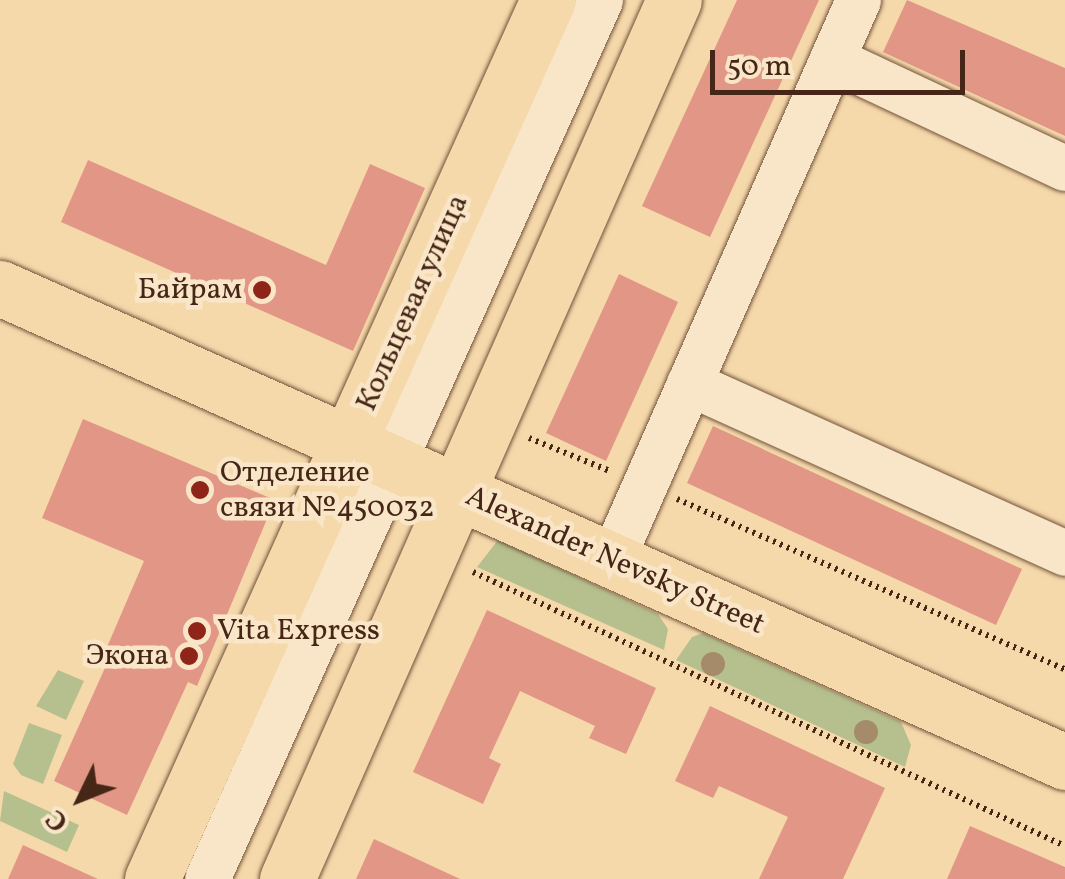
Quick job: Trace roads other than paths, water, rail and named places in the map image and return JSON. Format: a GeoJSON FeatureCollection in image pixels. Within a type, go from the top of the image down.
{"type":"FeatureCollection","features":[{"type":"Feature","properties":{"kind":"main road","name":"Кольцевая улица"},"geometry":{"type":"LineString","coordinates":[[152,879],[370,453],[548,0]]}},
{"type":"Feature","properties":{"kind":"main road"},"geometry":{"type":"LineString","coordinates":[[287,879],[674,0]]}},
{"type":"Feature","properties":{"kind":"main road","name":"Alexander Nevsky Street"},"geometry":{"type":"LineString","coordinates":[[0,288],[1065,762]]}},
{"type":"Feature","properties":{"kind":"street"},"geometry":{"type":"LineString","coordinates":[[208,879],[370,453],[600,0]]}},
{"type":"Feature","properties":{"kind":"street"},"geometry":{"type":"LineString","coordinates":[[612,559],[858,0]]}},
{"type":"Feature","properties":{"kind":"street"},"geometry":{"type":"LineString","coordinates":[[832,59],[1065,168]]}},
{"type":"Feature","properties":{"kind":"street"},"geometry":{"type":"LineString","coordinates":[[690,383],[1065,553]]}},
{"type":"Feature","properties":{"kind":"place","name":"Байрам"},"geometry":{"type":"Point","coordinates":[262,290]}},
{"type":"Feature","properties":{"kind":"place","name":"Отделение связи №450032"},"geometry":{"type":"Point","coordinates":[200,490]}},
{"type":"Feature","properties":{"kind":"place","name":"Vita Express"},"geometry":{"type":"Point","coordinates":[197,631]}},
{"type":"Feature","properties":{"kind":"place","name":"Экона"},"geometry":{"type":"Point","coordinates":[189,656]}}]}
